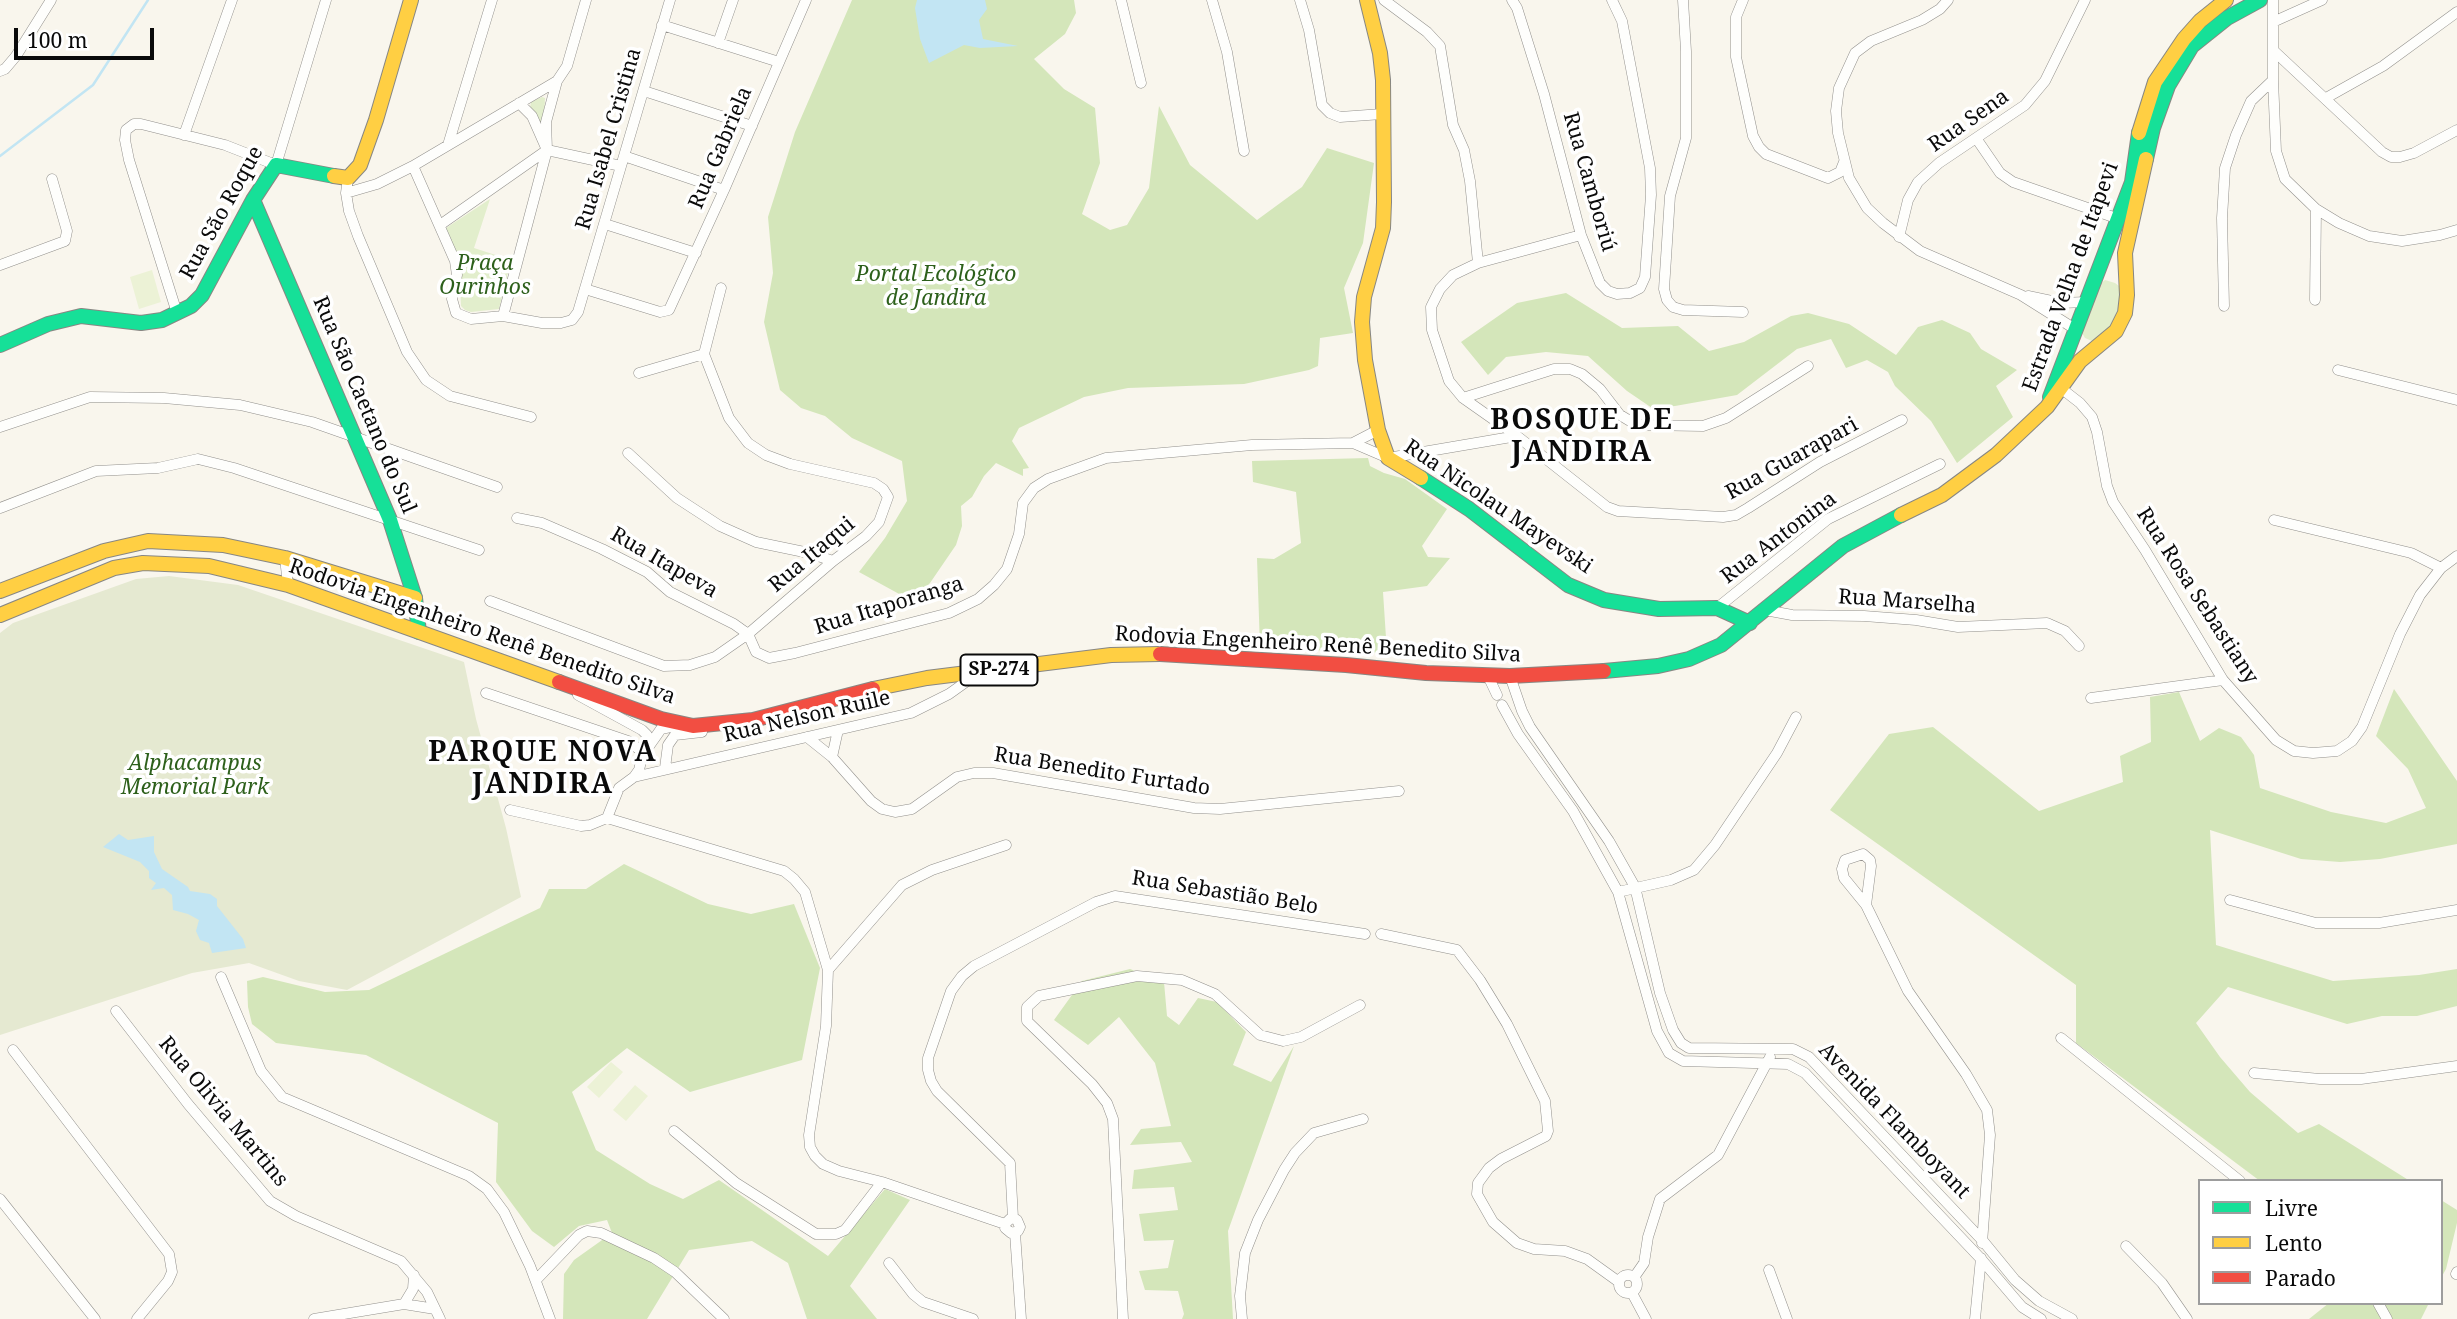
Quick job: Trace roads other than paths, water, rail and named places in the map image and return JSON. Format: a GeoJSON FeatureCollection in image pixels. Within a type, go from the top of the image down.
{"type":"FeatureCollection","features":[{"type":"Feature","properties":{"kind":"main road"},"geometry":{"type":"LineString","coordinates":[[276,165],[348,178],[360,165],[411,0]]}},
{"type":"Feature","properties":{"kind":"main road","name":"Rua Nicolau Mayevski"},"geometry":{"type":"LineString","coordinates":[[1367,0],[1380,53],[1383,80],[1383,228],[1364,297],[1362,322],[1365,360],[1378,430],[1388,458],[1469,509],[1568,585],[1604,600],[1660,609],[1717,608],[1750,623]]}},
{"type":"Feature","properties":{"kind":"main road","name":"Estrada Velha de Itapevi"},"geometry":{"type":"LineString","coordinates":[[2047,407],[2132,182],[2141,122],[2155,82],[2184,39],[2200,21],[2226,0]]}},
{"type":"Feature","properties":{"kind":"main road","name":"Estrada Velha de Itapevi"},"geometry":{"type":"LineString","coordinates":[[2047,407],[2080,361],[2116,331],[2125,313],[2127,240],[2153,128],[2168,86],[2179,65],[2200,39],[2227,18],[2260,0]]}},
{"type":"Feature","properties":{"kind":"main road","name":"Rua São Roque"},"geometry":{"type":"LineString","coordinates":[[177,313],[191,306],[202,295],[253,200],[276,165]]}},
{"type":"Feature","properties":{"kind":"main road","name":"Rua São Caetano do Sul"},"geometry":{"type":"LineString","coordinates":[[253,200],[390,520],[415,598],[419,632]]}},
{"type":"Feature","properties":{"kind":"main road"},"geometry":{"type":"LineString","coordinates":[[2096,277],[2112,273],[2122,277],[2127,283]]}},
{"type":"Feature","properties":{"kind":"main road"},"geometry":{"type":"LineString","coordinates":[[0,345],[48,324],[81,316],[141,323],[162,320],[177,313]]}},
{"type":"Feature","properties":{"kind":"main road"},"geometry":{"type":"LineString","coordinates":[[2075,329],[2085,343],[2103,343]]}},
{"type":"Feature","properties":{"kind":"main road","name":"Rodovia Engenheiro Renê Benedito Silva"},"geometry":{"type":"LineString","coordinates":[[0,615],[114,568],[143,563],[209,566],[288,586],[661,719],[693,726],[753,720],[895,684],[1111,656],[1155,654],[1510,677],[1633,669],[1689,659],[1721,645],[1843,546],[1942,495],[1996,455],[2047,407]]}},
{"type":"Feature","properties":{"kind":"main road"},"geometry":{"type":"LineString","coordinates":[[0,591],[104,551],[148,541],[223,545],[285,558],[415,598]]}},
{"type":"Feature","properties":{"kind":"street"},"geometry":{"type":"LineString","coordinates":[[0,71],[16,56],[51,0]]}},
{"type":"Feature","properties":{"kind":"street"},"geometry":{"type":"LineString","coordinates":[[184,135],[232,0]]}},
{"type":"Feature","properties":{"kind":"street","name":"Rua São Roque"},"geometry":{"type":"LineString","coordinates":[[276,165],[326,0]]}},
{"type":"Feature","properties":{"kind":"street"},"geometry":{"type":"LineString","coordinates":[[448,145],[492,0]]}},
{"type":"Feature","properties":{"kind":"street"},"geometry":{"type":"LineString","coordinates":[[346,193],[377,184],[413,166],[556,80],[567,66],[586,0]]}},
{"type":"Feature","properties":{"kind":"street","name":"Rua Isabel Cristina"},"geometry":{"type":"LineString","coordinates":[[502,316],[541,323],[561,323],[572,320],[578,312],[670,0]]}},
{"type":"Feature","properties":{"kind":"street"},"geometry":{"type":"LineString","coordinates":[[718,43],[733,0]]}},
{"type":"Feature","properties":{"kind":"street","name":"Rua Gabriela"},"geometry":{"type":"LineString","coordinates":[[585,289],[660,312],[669,310],[806,0]]}},
{"type":"Feature","properties":{"kind":"street"},"geometry":{"type":"LineString","coordinates":[[1121,0],[1141,83]]}},
{"type":"Feature","properties":{"kind":"street"},"geometry":{"type":"LineString","coordinates":[[1212,0],[1227,52],[1244,151]]}},
{"type":"Feature","properties":{"kind":"street"},"geometry":{"type":"LineString","coordinates":[[1300,0],[1310,30],[1322,104],[1330,113],[1340,117],[1382,114]]}},
{"type":"Feature","properties":{"kind":"street"},"geometry":{"type":"LineString","coordinates":[[1384,0],[1427,32],[1440,46],[1453,125],[1464,150],[1469,173],[1478,263]]}},
{"type":"Feature","properties":{"kind":"street","name":"Rua Camboriú"},"geometry":{"type":"LineString","coordinates":[[1512,0],[1517,8],[1544,94],[1581,235],[1600,282],[1608,291],[1617,294],[1630,293],[1640,288],[1646,266],[1651,195],[1650,168],[1622,20],[1612,0]]}},
{"type":"Feature","properties":{"kind":"street"},"geometry":{"type":"LineString","coordinates":[[1683,0],[1686,138],[1670,196],[1664,289],[1667,300],[1673,307],[1683,310],[1743,312]]}},
{"type":"Feature","properties":{"kind":"street"},"geometry":{"type":"LineString","coordinates":[[1743,0],[1735,17],[1736,57],[1754,136],[1759,147],[1766,154],[1821,176],[1835,176],[1844,161]]}},
{"type":"Feature","properties":{"kind":"street"},"geometry":{"type":"LineString","coordinates":[[1948,0],[1940,9],[1922,20],[1871,41],[1855,53],[1839,88],[1836,111],[1849,178],[1867,208],[1899,237],[1920,251],[2021,295],[2075,329]]}},
{"type":"Feature","properties":{"kind":"street","name":"Rua Sena"},"geometry":{"type":"LineString","coordinates":[[1899,237],[1908,200],[1918,182],[1940,163],[2025,106],[2045,80],[2084,0]]}},
{"type":"Feature","properties":{"kind":"street"},"geometry":{"type":"LineString","coordinates":[[2273,0],[2276,151],[2285,179],[2316,209],[2369,236],[2402,241],[2457,230]]}},
{"type":"Feature","properties":{"kind":"street"},"geometry":{"type":"LineString","coordinates":[[2273,22],[2322,0]]}},
{"type":"Feature","properties":{"kind":"street"},"geometry":{"type":"LineString","coordinates":[[2326,98],[2383,66],[2457,12]]}},
{"type":"Feature","properties":{"kind":"street"},"geometry":{"type":"LineString","coordinates":[[662,25],[779,62]]}},
{"type":"Feature","properties":{"kind":"street"},"geometry":{"type":"LineString","coordinates":[[2274,51],[2382,152],[2391,157],[2400,158],[2414,153],[2457,130]]}},
{"type":"Feature","properties":{"kind":"street"},"geometry":{"type":"LineString","coordinates":[[413,166],[457,270],[452,299],[456,313],[471,319],[502,316],[547,150],[546,122],[556,80]]}},
{"type":"Feature","properties":{"kind":"street"},"geometry":{"type":"LineString","coordinates":[[2224,306],[2222,218],[2225,168],[2251,101],[2273,80]]}},
{"type":"Feature","properties":{"kind":"street"},"geometry":{"type":"LineString","coordinates":[[644,91],[751,126]]}},
{"type":"Feature","properties":{"kind":"street"},"geometry":{"type":"LineString","coordinates":[[519,103],[532,116],[547,150]]}},
{"type":"Feature","properties":{"kind":"street"},"geometry":{"type":"LineString","coordinates":[[177,313],[129,160],[124,134],[129,127],[141,124],[225,145],[276,165]]}},
{"type":"Feature","properties":{"kind":"street"},"geometry":{"type":"LineString","coordinates":[[1976,138],[1992,164],[2013,182],[2119,219]]}},
{"type":"Feature","properties":{"kind":"street"},"geometry":{"type":"LineString","coordinates":[[440,225],[547,150],[622,161],[724,190]]}},
{"type":"Feature","properties":{"kind":"street"},"geometry":{"type":"LineString","coordinates":[[348,178],[346,193],[349,211],[358,236],[407,352],[426,380],[450,396],[531,417]]}},
{"type":"Feature","properties":{"kind":"street"},"geometry":{"type":"LineString","coordinates":[[0,265],[61,244],[65,240],[67,231],[51,179]]}},
{"type":"Feature","properties":{"kind":"street"},"geometry":{"type":"LineString","coordinates":[[2315,300],[2316,209]]}},
{"type":"Feature","properties":{"kind":"street"},"geometry":{"type":"LineString","coordinates":[[605,224],[696,253]]}},
{"type":"Feature","properties":{"kind":"street"},"geometry":{"type":"LineString","coordinates":[[1581,235],[1478,263],[1453,275],[1440,289],[1431,307],[1432,330],[1449,381],[1463,398],[1555,369],[1570,369],[1583,374],[1600,389],[1620,415],[1630,421],[1641,425],[1703,426],[1726,418],[1808,366]]}},
{"type":"Feature","properties":{"kind":"street"},"geometry":{"type":"LineString","coordinates":[[639,373],[704,354],[720,288]]}},
{"type":"Feature","properties":{"kind":"street"},"geometry":{"type":"LineString","coordinates":[[2021,295],[2061,303],[2086,302]]}},
{"type":"Feature","properties":{"kind":"street","name":"Rua Itaqui"},"geometry":{"type":"LineString","coordinates":[[490,601],[664,666],[690,666],[715,657],[748,634],[833,561],[851,549],[879,522],[888,497],[883,489],[874,483],[790,464],[766,455],[748,443],[729,418],[704,354]]}},
{"type":"Feature","properties":{"kind":"street"},"geometry":{"type":"LineString","coordinates":[[2338,370],[2457,400]]}},
{"type":"Feature","properties":{"kind":"street","name":"Rua Rosa Sebastiany"},"geometry":{"type":"LineString","coordinates":[[2062,389],[2092,417],[2113,502],[2223,680],[2276,740],[2294,751],[2336,751],[2352,741],[2362,727],[2400,634],[2420,595],[2441,568],[2457,556]]}},
{"type":"Feature","properties":{"kind":"street"},"geometry":{"type":"LineString","coordinates":[[0,427],[90,397],[136,396],[240,405],[312,422],[497,487]]}},
{"type":"Feature","properties":{"kind":"street","name":"Rua Guarapari"},"geometry":{"type":"LineString","coordinates":[[1463,398],[1517,436],[1607,507],[1618,511],[1723,517],[1736,515],[1820,462],[1902,420]]}},
{"type":"Feature","properties":{"kind":"street","name":"Rua Itaporanga"},"geometry":{"type":"LineString","coordinates":[[1353,443],[1378,430]]}},
{"type":"Feature","properties":{"kind":"street"},"geometry":{"type":"LineString","coordinates":[[1388,458],[1517,436]]}},
{"type":"Feature","properties":{"kind":"street","name":"Rua Itaporanga"},"geometry":{"type":"LineString","coordinates":[[748,634],[756,652],[769,658],[949,612],[978,599],[994,586],[1007,569],[1019,534],[1023,503],[1034,488],[1048,479],[1105,458],[1252,445],[1353,443],[1388,458]]}},
{"type":"Feature","properties":{"kind":"street"},"geometry":{"type":"LineString","coordinates":[[628,453],[677,499],[720,526],[755,542],[833,561]]}},
{"type":"Feature","properties":{"kind":"street"},"geometry":{"type":"LineString","coordinates":[[0,508],[96,471],[158,468],[198,459],[226,465],[479,550]]}},
{"type":"Feature","properties":{"kind":"street","name":"Rua Antonina"},"geometry":{"type":"LineString","coordinates":[[1717,608],[1828,520],[1940,464]]}},
{"type":"Feature","properties":{"kind":"street","name":"Rua Itapeva"},"geometry":{"type":"LineString","coordinates":[[517,518],[542,523],[602,549],[647,572],[670,592],[734,624],[748,634]]}},
{"type":"Feature","properties":{"kind":"street"},"geometry":{"type":"LineString","coordinates":[[2274,520],[2411,553],[2441,568]]}},
{"type":"Feature","properties":{"kind":"street"},"geometry":{"type":"LineString","coordinates":[[285,558],[288,586]]}},
{"type":"Feature","properties":{"kind":"street","name":"Rua Marselha"},"geometry":{"type":"LineString","coordinates":[[1765,610],[1792,615],[1889,618],[1958,627],[2047,623],[2064,631],[2079,646]]}},
{"type":"Feature","properties":{"kind":"street","name":"Rua Nelson Ruile"},"geometry":{"type":"LineString","coordinates":[[634,777],[911,713],[949,694],[979,672]]}},
{"type":"Feature","properties":{"kind":"street"},"geometry":{"type":"LineString","coordinates":[[1488,676],[1497,695]]}},
{"type":"Feature","properties":{"kind":"street","name":"Avenida Flamboyant"},"geometry":{"type":"LineString","coordinates":[[1510,677],[1530,727],[1609,841],[1635,887],[1660,993],[1673,1030],[1681,1043],[1689,1048],[1775,1047],[1793,1049],[1809,1057],[1983,1241],[2015,1280],[2039,1301],[2072,1319]]}},
{"type":"Feature","properties":{"kind":"street"},"geometry":{"type":"LineString","coordinates":[[2091,698],[2223,680]]}},
{"type":"Feature","properties":{"kind":"street"},"geometry":{"type":"LineString","coordinates":[[560,684],[637,726],[647,735],[649,746]]}},
{"type":"Feature","properties":{"kind":"street"},"geometry":{"type":"LineString","coordinates":[[486,693],[628,741],[640,750],[642,757]]}},
{"type":"Feature","properties":{"kind":"street","name":"Avenida Flamboyant"},"geometry":{"type":"LineString","coordinates":[[1502,705],[1518,734],[1573,811],[1618,892],[1657,1031],[1668,1054],[1683,1061],[1788,1064],[1805,1073],[1981,1259],[2022,1307],[2041,1319]]}},
{"type":"Feature","properties":{"kind":"street"},"geometry":{"type":"LineString","coordinates":[[1618,892],[1671,880],[1694,870],[1715,845],[1777,753],[1796,717]]}},
{"type":"Feature","properties":{"kind":"street"},"geometry":{"type":"LineString","coordinates":[[665,768],[668,745],[676,735],[718,731],[753,720]]}},
{"type":"Feature","properties":{"kind":"street"},"geometry":{"type":"LineString","coordinates":[[607,818],[619,788],[639,770],[642,757],[657,732],[665,727],[693,726]]}},
{"type":"Feature","properties":{"kind":"street"},"geometry":{"type":"LineString","coordinates":[[832,757],[838,730]]}},
{"type":"Feature","properties":{"kind":"street","name":"Rua Benedito Furtado"},"geometry":{"type":"LineString","coordinates":[[807,737],[832,757],[872,801],[882,809],[895,811],[912,809],[957,777],[974,773],[993,773],[1194,808],[1220,809],[1399,791]]}},
{"type":"Feature","properties":{"kind":"street"},"geometry":{"type":"LineString","coordinates":[[510,810],[581,826],[607,818],[784,871],[805,892],[828,970],[826,1026],[811,1119],[810,1147],[822,1164],[1009,1221],[1007,1231],[1015,1233],[1021,1319]]}},
{"type":"Feature","properties":{"kind":"street"},"geometry":{"type":"LineString","coordinates":[[828,970],[902,886],[932,870],[1006,845]]}},
{"type":"Feature","properties":{"kind":"street"},"geometry":{"type":"LineString","coordinates":[[1866,905],[1871,866],[1870,860],[1863,854],[1845,860],[1842,869],[1844,878],[1866,905],[1908,991],[1966,1074],[1987,1110],[1990,1135],[1975,1319]]}},
{"type":"Feature","properties":{"kind":"street","name":"Rua Sebastião Belo"},"geometry":{"type":"LineString","coordinates":[[1009,1221],[1010,1163],[937,1091],[928,1070],[928,1058],[951,991],[974,966],[1096,902],[1115,896],[1365,934]]}},
{"type":"Feature","properties":{"kind":"street"},"geometry":{"type":"LineString","coordinates":[[2230,900],[2316,923],[2379,923],[2457,909]]}},
{"type":"Feature","properties":{"kind":"street"},"geometry":{"type":"LineString","coordinates":[[1381,934],[1457,950],[1480,980],[1507,1024],[1545,1101],[1548,1131],[1546,1136],[1501,1159],[1489,1168],[1478,1183],[1477,1194],[1493,1222],[1517,1244],[1534,1249],[1565,1251],[1587,1259],[1619,1282],[1622,1291],[1632,1293]]}},
{"type":"Feature","properties":{"kind":"street"},"geometry":{"type":"LineString","coordinates":[[1124,1319],[1113,1119],[1107,1103],[1092,1084],[1027,1021],[1027,1007],[1039,996],[1124,978],[1137,976],[1182,980],[1215,994],[1260,1035],[1283,1041],[1301,1037],[1360,1005]]}},
{"type":"Feature","properties":{"kind":"street"},"geometry":{"type":"LineString","coordinates":[[221,977],[261,1071],[282,1097],[469,1176],[487,1189],[503,1212],[536,1280],[550,1319]]}},
{"type":"Feature","properties":{"kind":"street","name":"Rua Olivia Martins"},"geometry":{"type":"LineString","coordinates":[[116,1011],[188,1104],[270,1201],[296,1216],[401,1261],[427,1292],[438,1314]]}},
{"type":"Feature","properties":{"kind":"street"},"geometry":{"type":"LineString","coordinates":[[2060,1038],[2237,1179]]}},
{"type":"Feature","properties":{"kind":"street"},"geometry":{"type":"LineString","coordinates":[[1635,1276],[1644,1263],[1648,1237],[1660,1199],[1718,1155],[1775,1047]]}},
{"type":"Feature","properties":{"kind":"street"},"geometry":{"type":"LineString","coordinates":[[13,1050],[169,1254],[172,1272],[168,1281],[137,1319]]}},
{"type":"Feature","properties":{"kind":"street"},"geometry":{"type":"LineString","coordinates":[[2254,1073],[2320,1079],[2361,1079],[2457,1066]]}},
{"type":"Feature","properties":{"kind":"street"},"geometry":{"type":"LineString","coordinates":[[1242,1319],[1240,1296],[1245,1253],[1258,1220],[1284,1171],[1295,1153],[1314,1133],[1363,1119]]}},
{"type":"Feature","properties":{"kind":"street"},"geometry":{"type":"LineString","coordinates":[[674,1131],[736,1183],[816,1234],[836,1234],[845,1230],[882,1182]]}},
{"type":"Feature","properties":{"kind":"street"},"geometry":{"type":"LineString","coordinates":[[0,1199],[95,1319]]}},
{"type":"Feature","properties":{"kind":"street"},"geometry":{"type":"LineString","coordinates":[[1951,1227],[1960,1217]]}},
{"type":"Feature","properties":{"kind":"street"},"geometry":{"type":"LineString","coordinates":[[536,1280],[579,1235],[587,1231],[601,1233],[654,1258],[676,1272],[724,1319]]}},
{"type":"Feature","properties":{"kind":"street"},"geometry":{"type":"LineString","coordinates":[[2126,1246],[2162,1283],[2187,1319]]}},
{"type":"Feature","properties":{"kind":"street"},"geometry":{"type":"LineString","coordinates":[[889,1263],[913,1294],[923,1302],[973,1319]]}},
{"type":"Feature","properties":{"kind":"street"},"geometry":{"type":"LineString","coordinates":[[1769,1270],[1787,1319]]}},
{"type":"Feature","properties":{"kind":"street"},"geometry":{"type":"LineString","coordinates":[[404,1304],[413,1289],[414,1275]]}},
{"type":"Feature","properties":{"kind":"street"},"geometry":{"type":"LineString","coordinates":[[1619,1282],[1625,1275],[1635,1276]]}},
{"type":"Feature","properties":{"kind":"street"},"geometry":{"type":"LineString","coordinates":[[1632,1293],[1638,1286],[1635,1276]]}},
{"type":"Feature","properties":{"kind":"street"},"geometry":{"type":"LineString","coordinates":[[1632,1293],[1646,1319]]}},
{"type":"Feature","properties":{"kind":"street"},"geometry":{"type":"LineString","coordinates":[[314,1319],[404,1304],[438,1314]]}},
{"type":"Feature","properties":{"kind":"water"},"geometry":{"type":"Polygon","coordinates":[[[917,0],[985,0],[987,9],[979,20],[983,39],[1018,46],[980,48],[964,45],[929,63],[920,39],[915,8],[917,0]]]}},
{"type":"Feature","properties":{"kind":"water"},"geometry":{"type":"Polygon","coordinates":[[[119,834],[128,840],[154,836],[154,852],[162,869],[190,891],[210,894],[217,899],[217,906],[243,939],[246,948],[212,953],[209,943],[200,940],[196,931],[199,920],[173,910],[172,895],[164,888],[151,890],[156,883],[149,878],[149,871],[140,862],[103,847],[119,834]]]}},
{"type":"Feature","properties":{"kind":"waterway"},"geometry":{"type":"LineString","coordinates":[[0,156],[93,85],[148,0]]}},
{"type":"Feature","properties":{"kind":"district","name":"BOSQUE DE JANDIRA"},"geometry":{"type":"Point","coordinates":[1582,437]}},
{"type":"Feature","properties":{"kind":"district","name":"PARQUE NOVA JANDIRA"},"geometry":{"type":"Point","coordinates":[543,769]}},
{"type":"Feature","properties":{"kind":"park label","name":"Praça Ourinhos"},"geometry":{"type":"Point","coordinates":[485,276]}},
{"type":"Feature","properties":{"kind":"park label","name":"Portal Ecológico de Jandira"},"geometry":{"type":"Point","coordinates":[936,287]}},
{"type":"Feature","properties":{"kind":"park label","name":"Alphacampus Memorial Park"},"geometry":{"type":"Point","coordinates":[195,776]}}]}
